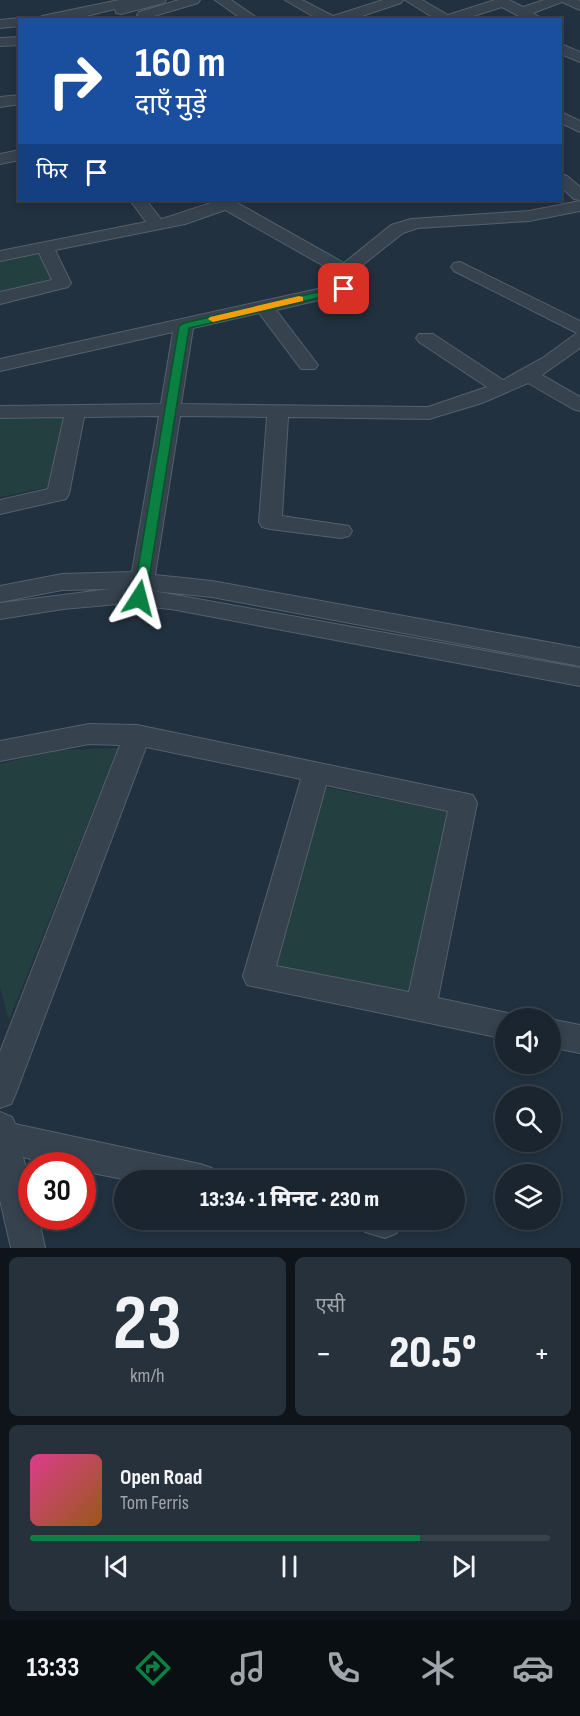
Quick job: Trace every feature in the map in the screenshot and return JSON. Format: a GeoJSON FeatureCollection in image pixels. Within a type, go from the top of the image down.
{"type":"FeatureCollection","features":[{"type":"Feature","properties":{"kind":"street"},"geometry":{"type":"LineString","coordinates":[[54,18],[135,0]]}},
{"type":"Feature","properties":{"kind":"street"},"geometry":{"type":"LineString","coordinates":[[92,18],[159,0]]}},
{"type":"Feature","properties":{"kind":"street"},"geometry":{"type":"LineString","coordinates":[[136,18],[193,0]]}},
{"type":"Feature","properties":{"kind":"street"},"geometry":{"type":"LineString","coordinates":[[222,0],[250,18]]}},
{"type":"Feature","properties":{"kind":"street"},"geometry":{"type":"LineString","coordinates":[[292,0],[335,18]]}},
{"type":"Feature","properties":{"kind":"street"},"geometry":{"type":"LineString","coordinates":[[412,0],[444,18]]}},
{"type":"Feature","properties":{"kind":"street"},"geometry":{"type":"LineString","coordinates":[[522,12],[557,0]]}},
{"type":"Feature","properties":{"kind":"street"},"geometry":{"type":"LineString","coordinates":[[567,0],[580,6]]}},
{"type":"Feature","properties":{"kind":"street"},"geometry":{"type":"LineString","coordinates":[[340,18],[390,1]]}},
{"type":"Feature","properties":{"kind":"street"},"geometry":{"type":"LineString","coordinates":[[449,18],[503,2],[533,18]]}},
{"type":"Feature","properties":{"kind":"street"},"geometry":{"type":"LineString","coordinates":[[0,24],[18,22]]}},
{"type":"Feature","properties":{"kind":"street"},"geometry":{"type":"LineString","coordinates":[[0,31],[18,29]]}},
{"type":"Feature","properties":{"kind":"street"},"geometry":{"type":"LineString","coordinates":[[0,42],[18,41]]}},
{"type":"Feature","properties":{"kind":"street"},"geometry":{"type":"LineString","coordinates":[[0,48],[18,48]]}},
{"type":"Feature","properties":{"kind":"street"},"geometry":{"type":"LineString","coordinates":[[562,48],[579,57]]}},
{"type":"Feature","properties":{"kind":"street"},"geometry":{"type":"LineString","coordinates":[[562,61],[579,57]]}},
{"type":"Feature","properties":{"kind":"street"},"geometry":{"type":"LineString","coordinates":[[0,102],[18,99]]}},
{"type":"Feature","properties":{"kind":"street"},"geometry":{"type":"LineString","coordinates":[[562,118],[580,127]]}},
{"type":"Feature","properties":{"kind":"street"},"geometry":{"type":"LineString","coordinates":[[0,159],[18,155]]}},
{"type":"Feature","properties":{"kind":"street"},"geometry":{"type":"LineString","coordinates":[[0,365],[344,289],[352,265],[397,229],[417,223],[529,216],[579,204],[562,180]]}},
{"type":"Feature","properties":{"kind":"street"},"geometry":{"type":"LineString","coordinates":[[139,201],[157,225]]}},
{"type":"Feature","properties":{"kind":"street"},"geometry":{"type":"LineString","coordinates":[[0,256],[185,219],[226,204],[349,273]]}},
{"type":"Feature","properties":{"kind":"street"},"geometry":{"type":"LineString","coordinates":[[0,298],[62,283],[45,247]]}},
{"type":"Feature","properties":{"kind":"street"},"geometry":{"type":"LineString","coordinates":[[460,267],[580,328]]}},
{"type":"Feature","properties":{"kind":"street"},"geometry":{"type":"LineString","coordinates":[[264,307],[308,365]]}},
{"type":"Feature","properties":{"kind":"street"},"geometry":{"type":"LineString","coordinates":[[141,590],[184,326]]}},
{"type":"Feature","properties":{"kind":"street"},"geometry":{"type":"LineString","coordinates":[[426,338],[500,387]]}},
{"type":"Feature","properties":{"kind":"street"},"geometry":{"type":"LineString","coordinates":[[0,412],[170,410],[429,413],[470,402],[546,365],[580,338]]}},
{"type":"Feature","properties":{"kind":"street"},"geometry":{"type":"LineString","coordinates":[[526,374],[580,405]]}},
{"type":"Feature","properties":{"kind":"street"},"geometry":{"type":"LineString","coordinates":[[0,507],[58,494],[75,412]]}},
{"type":"Feature","properties":{"kind":"street"},"geometry":{"type":"LineString","coordinates":[[278,413],[270,522],[341,531]]}},
{"type":"Feature","properties":{"kind":"street"},"geometry":{"type":"LineString","coordinates":[[0,594],[62,582],[141,590],[212,589],[580,657]]}},
{"type":"Feature","properties":{"kind":"street"},"geometry":{"type":"LineString","coordinates":[[0,612],[63,601],[117,596],[141,590],[171,601],[580,677]]}},
{"type":"Feature","properties":{"kind":"street"},"geometry":{"type":"LineString","coordinates":[[0,751],[89,734],[137,735],[463,803],[421,1008]]}},
{"type":"Feature","properties":{"kind":"street"},"geometry":{"type":"LineString","coordinates":[[0,1093],[137,735]]}},
{"type":"Feature","properties":{"kind":"street"},"geometry":{"type":"LineString","coordinates":[[316,772],[258,976],[495,1023]]}},
{"type":"Feature","properties":{"kind":"street"},"geometry":{"type":"LineString","coordinates":[[561,1036],[580,1039]]}},
{"type":"Feature","properties":{"kind":"street"},"geometry":{"type":"LineString","coordinates":[[28,1248],[1,1132],[159,1170]]}},
{"type":"Feature","properties":{"kind":"green space"},"geometry":{"type":"Polygon","coordinates":[[[42,250],[58,282],[0,295],[0,259],[42,250]]]}},
{"type":"Feature","properties":{"kind":"green space"},"geometry":{"type":"Polygon","coordinates":[[[70,415],[54,486],[0,497],[0,416],[70,415]]]}},
{"type":"Feature","properties":{"kind":"green space"},"geometry":{"type":"Polygon","coordinates":[[[118,748],[9,1020],[0,987],[0,764],[57,750],[118,748]]]}},
{"type":"Feature","properties":{"kind":"green space"},"geometry":{"type":"Polygon","coordinates":[[[324,787],[449,812],[411,995],[272,965],[324,787]]]}},
{"type":"Feature","properties":{"kind":"slow traffic"},"geometry":{"type":"LineString","coordinates":[[213,319],[299,299]]}},
{"type":"Feature","properties":{"kind":"route"},"geometry":{"type":"LineString","coordinates":[[139,598],[184,326],[344,289]]}}]}
